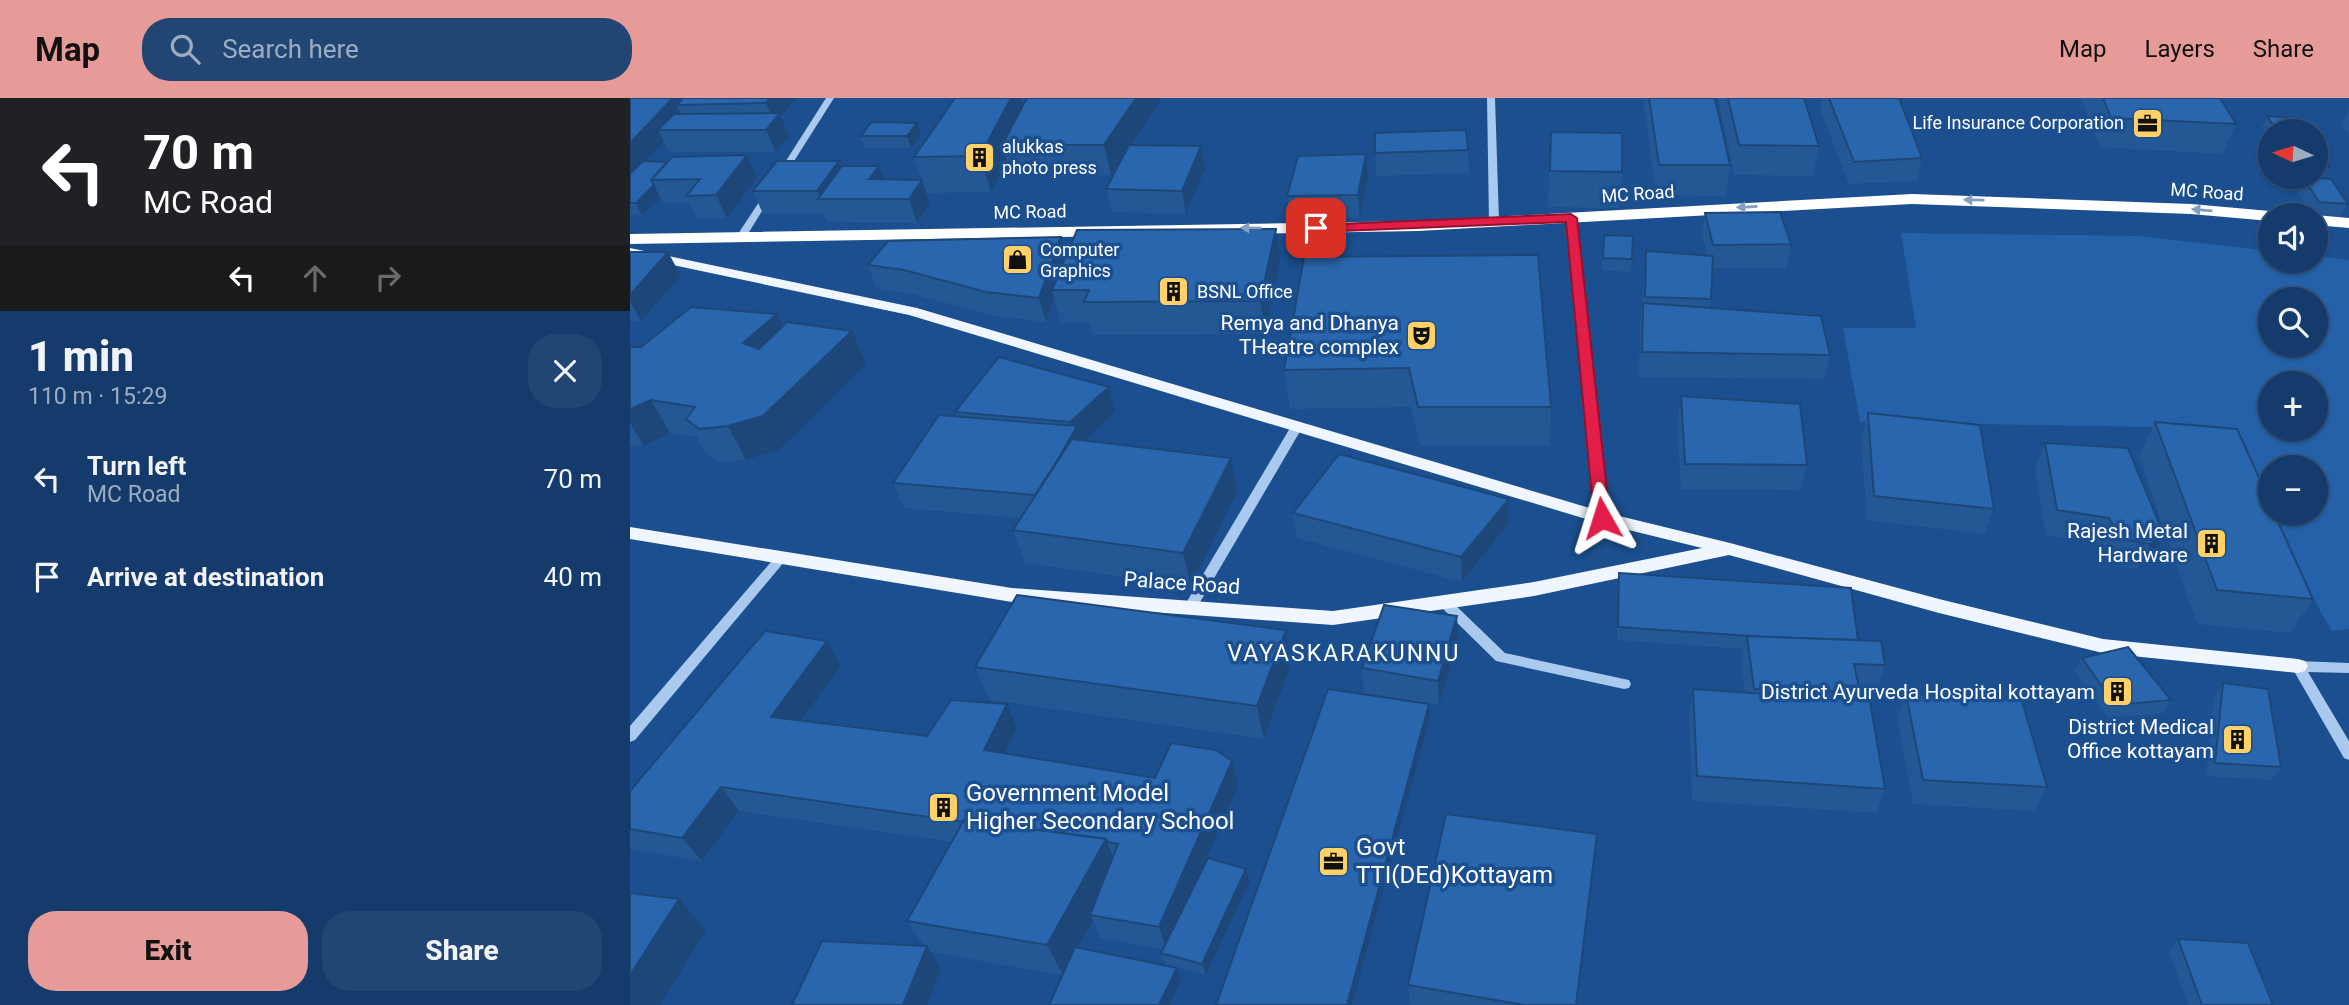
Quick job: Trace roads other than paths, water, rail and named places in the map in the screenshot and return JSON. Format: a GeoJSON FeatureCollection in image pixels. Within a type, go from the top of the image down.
{"type":"FeatureCollection","features":[{"type":"Feature","properties":{"kind":"highway","name":"MC Road"},"geometry":{"type":"LineString","coordinates":[[630,239],[1204,227],[1316,228],[1571,218],[1912,199],[2137,207],[2258,215]]}},
{"type":"Feature","properties":{"kind":"highway"},"geometry":{"type":"LineString","coordinates":[[2328,221],[2349,223]]}},
{"type":"Feature","properties":{"kind":"main road"},"geometry":{"type":"LineString","coordinates":[[630,252],[912,311],[1602,518],[1730,549],[1939,606],[2103,646],[2298,666]]}},
{"type":"Feature","properties":{"kind":"main road","name":"Palace Road"},"geometry":{"type":"LineString","coordinates":[[630,533],[1012,595],[1333,618],[1534,589],[1730,549]]}},
{"type":"Feature","properties":{"kind":"street"},"geometry":{"type":"LineString","coordinates":[[741,237],[830,98]]}},
{"type":"Feature","properties":{"kind":"street"},"geometry":{"type":"LineString","coordinates":[[1491,98],[1494,221]]}},
{"type":"Feature","properties":{"kind":"street"},"geometry":{"type":"LineString","coordinates":[[1571,218],[1602,518]]}},
{"type":"Feature","properties":{"kind":"street"},"geometry":{"type":"LineString","coordinates":[[1191,606],[1296,428]]}},
{"type":"Feature","properties":{"kind":"street"},"geometry":{"type":"LineString","coordinates":[[630,736],[781,558]]}},
{"type":"Feature","properties":{"kind":"street"},"geometry":{"type":"LineString","coordinates":[[1445,603],[1501,657],[1624,684]]}},
{"type":"Feature","properties":{"kind":"street"},"geometry":{"type":"LineString","coordinates":[[2298,666],[2349,667]]}},
{"type":"Feature","properties":{"kind":"street"},"geometry":{"type":"LineString","coordinates":[[2298,666],[2349,754]]}},
{"type":"Feature","properties":{"kind":"place","name":"Life Insurance Corporation"},"geometry":{"type":"Point","coordinates":[2147,123]}},
{"type":"Feature","properties":{"kind":"place","name":"alukkas photo press"},"geometry":{"type":"Point","coordinates":[979,157]}},
{"type":"Feature","properties":{"kind":"place","name":"Computer Graphics"},"geometry":{"type":"Point","coordinates":[1017,260]}},
{"type":"Feature","properties":{"kind":"place","name":"BSNL Office"},"geometry":{"type":"Point","coordinates":[1174,292]}},
{"type":"Feature","properties":{"kind":"place","name":"Remya and Dhanya THeatre complex"},"geometry":{"type":"Point","coordinates":[1422,335]}},
{"type":"Feature","properties":{"kind":"place","name":"Rajesh Metal Hardware"},"geometry":{"type":"Point","coordinates":[2211,543]}},
{"type":"Feature","properties":{"kind":"place","name":"District Ayurveda Hospital kottayam"},"geometry":{"type":"Point","coordinates":[2118,692]}},
{"type":"Feature","properties":{"kind":"place","name":"District Medical Office kottayam"},"geometry":{"type":"Point","coordinates":[2237,739]}},
{"type":"Feature","properties":{"kind":"place","name":"Government Model Higher Secondary School"},"geometry":{"type":"Point","coordinates":[943,807]}},
{"type":"Feature","properties":{"kind":"place","name":"Govt TTI(DEd)Kottayam"},"geometry":{"type":"Point","coordinates":[1333,861]}},
{"type":"Feature","properties":{"kind":"district","name":"VAYASKARAKUNNU"},"geometry":{"type":"Point","coordinates":[1344,653]}}]}
